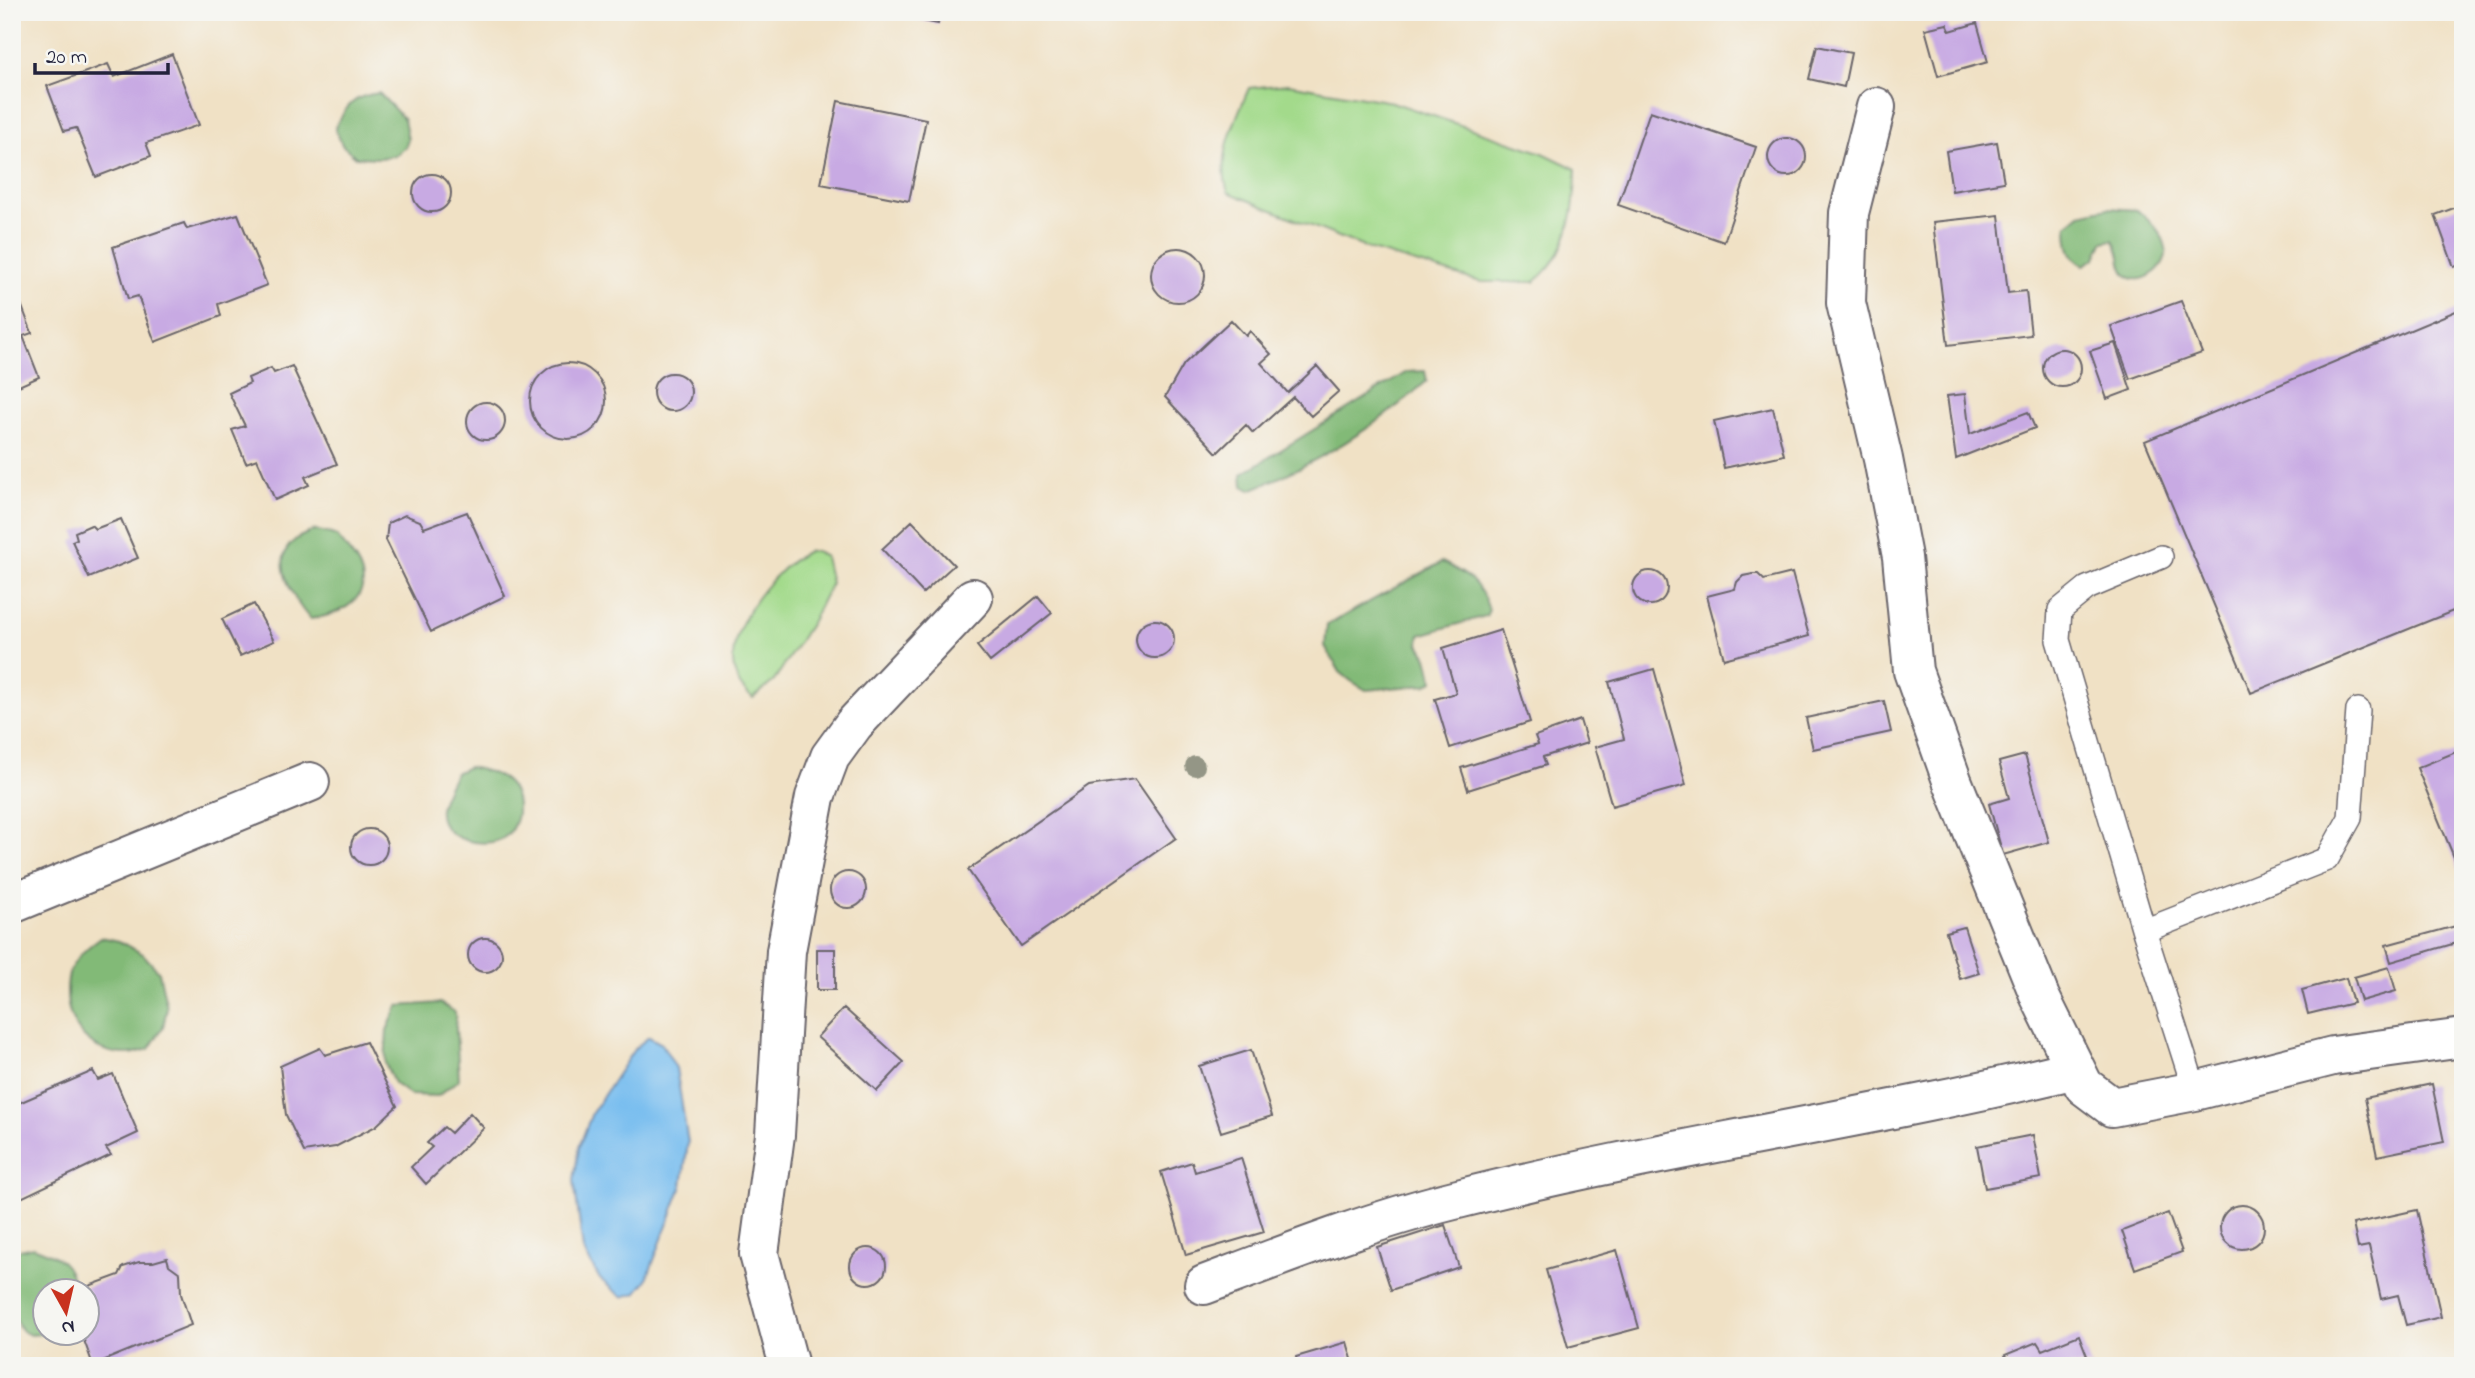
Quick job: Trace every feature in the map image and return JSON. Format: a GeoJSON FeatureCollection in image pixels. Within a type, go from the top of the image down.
{"type":"FeatureCollection","features":[{"type":"Feature","properties":{"kind":"street"},"geometry":{"type":"LineString","coordinates":[[1876,107],[1849,213],[1846,303],[1883,459],[1902,557],[1913,671],[1953,783],[2040,997],[2084,1086],[2112,1107],[2195,1091],[2333,1056],[2463,1038]]}},
{"type":"Feature","properties":{"kind":"street"},"geometry":{"type":"LineString","coordinates":[[789,1366],[759,1254],[775,1135],[786,951],[815,797],[830,757],[855,724],[973,598]]}},
{"type":"Feature","properties":{"kind":"street"},"geometry":{"type":"LineString","coordinates":[[12,904],[310,782]]}},
{"type":"Feature","properties":{"kind":"street"},"geometry":{"type":"LineString","coordinates":[[1204,1285],[1363,1228],[1453,1200],[1639,1159],[1982,1092],[2075,1069]]}},
{"type":"Feature","properties":{"kind":"lane"},"geometry":{"type":"LineString","coordinates":[[2161,557],[2087,587],[2060,610],[2059,640],[2144,931],[2195,1091]]}},
{"type":"Feature","properties":{"kind":"lane"},"geometry":{"type":"LineString","coordinates":[[2144,931],[2327,859],[2350,818],[2358,710]]}},
{"type":"Feature","properties":{"kind":"green space"},"geometry":{"type":"Polygon","coordinates":[[[1288,84],[1392,102],[1543,153],[1576,169],[1571,217],[1565,240],[1554,261],[1535,282],[1481,282],[1371,250],[1228,192],[1224,165],[1226,152],[1233,125],[1249,88],[1288,84]]]}},
{"type":"Feature","properties":{"kind":"green space"},"geometry":{"type":"Polygon","coordinates":[[[379,93],[404,119],[408,140],[405,148],[396,155],[380,158],[356,157],[342,145],[335,128],[351,103],[379,93]]]}},
{"type":"Feature","properties":{"kind":"green space"},"geometry":{"type":"Polygon","coordinates":[[[2108,208],[2137,210],[2159,232],[2166,255],[2153,274],[2139,279],[2126,274],[2113,240],[2103,242],[2096,258],[2084,265],[2075,258],[2068,243],[2067,225],[2080,214],[2108,208]]]}},
{"type":"Feature","properties":{"kind":"green space"},"geometry":{"type":"Polygon","coordinates":[[[1425,371],[1427,381],[1387,414],[1344,443],[1274,480],[1250,490],[1243,486],[1242,474],[1407,372],[1425,371]]]}},
{"type":"Feature","properties":{"kind":"green space"},"geometry":{"type":"Polygon","coordinates":[[[315,530],[338,538],[359,567],[363,579],[356,598],[348,606],[337,612],[310,619],[292,592],[284,569],[284,558],[287,548],[295,540],[315,530]]]}},
{"type":"Feature","properties":{"kind":"green space"},"geometry":{"type":"Polygon","coordinates":[[[808,551],[816,551],[825,557],[831,583],[812,621],[774,681],[753,698],[738,681],[733,662],[736,640],[758,596],[775,577],[808,551]]]}},
{"type":"Feature","properties":{"kind":"green space"},"geometry":{"type":"Polygon","coordinates":[[[1442,562],[1472,580],[1482,593],[1489,610],[1486,616],[1420,635],[1419,644],[1427,657],[1433,681],[1426,685],[1366,690],[1340,672],[1325,646],[1327,625],[1442,562]]]}},
{"type":"Feature","properties":{"kind":"green space"},"geometry":{"type":"Polygon","coordinates":[[[468,767],[496,775],[514,792],[517,801],[515,821],[508,834],[498,840],[488,843],[465,840],[446,828],[441,819],[441,804],[455,773],[468,767]]]}},
{"type":"Feature","properties":{"kind":"green space"},"geometry":{"type":"Polygon","coordinates":[[[101,937],[119,941],[143,954],[159,972],[167,1008],[163,1027],[149,1049],[128,1054],[100,1048],[80,1032],[73,1021],[67,994],[69,973],[80,955],[101,937]]]}},
{"type":"Feature","properties":{"kind":"green space"},"geometry":{"type":"Polygon","coordinates":[[[440,1003],[455,1012],[459,1079],[438,1096],[410,1095],[394,1083],[385,1063],[387,1030],[398,1006],[440,1003]]]}},
{"type":"Feature","properties":{"kind":"green space"},"geometry":{"type":"Polygon","coordinates":[[[33,1247],[62,1261],[71,1276],[32,1276],[32,1335],[21,1330],[12,1313],[14,1251],[33,1247]]]}},
{"type":"Feature","properties":{"kind":"water"},"geometry":{"type":"Polygon","coordinates":[[[649,1037],[662,1044],[676,1068],[688,1142],[682,1186],[646,1281],[636,1293],[622,1297],[600,1279],[583,1250],[574,1180],[579,1147],[592,1113],[635,1048],[649,1037]]]}},
{"type":"Feature","properties":{"kind":"building"},"geometry":{"type":"Polygon","coordinates":[[[880,12],[940,12],[938,24],[880,12]]]}},
{"type":"Feature","properties":{"kind":"building"},"geometry":{"type":"Polygon","coordinates":[[[1977,23],[1988,62],[1938,76],[1925,29],[1947,24],[1950,31],[1977,23]]]}},
{"type":"Feature","properties":{"kind":"building"},"geometry":{"type":"Polygon","coordinates":[[[1817,46],[1851,53],[1844,87],[1809,79],[1817,46]]]}},
{"type":"Feature","properties":{"kind":"building"},"geometry":{"type":"Polygon","coordinates":[[[172,54],[199,125],[146,143],[151,156],[96,177],[76,128],[64,131],[47,86],[108,64],[114,77],[172,54]]]}},
{"type":"Feature","properties":{"kind":"building"},"geometry":{"type":"Polygon","coordinates":[[[838,101],[926,119],[909,201],[821,184],[838,101]]]}},
{"type":"Feature","properties":{"kind":"building"},"geometry":{"type":"Polygon","coordinates":[[[1650,111],[1756,147],[1724,242],[1618,205],[1650,111]]]}},
{"type":"Feature","properties":{"kind":"building"},"geometry":{"type":"Polygon","coordinates":[[[1787,138],[1801,143],[1806,157],[1801,171],[1787,176],[1773,171],[1768,157],[1773,143],[1787,138]]]}},
{"type":"Feature","properties":{"kind":"building"},"geometry":{"type":"Polygon","coordinates":[[[1997,142],[2004,182],[1952,191],[1946,151],[1997,142]]]}},
{"type":"Feature","properties":{"kind":"building"},"geometry":{"type":"Polygon","coordinates":[[[432,174],[446,179],[451,193],[446,207],[432,212],[418,207],[413,193],[418,179],[432,174]]]}},
{"type":"Feature","properties":{"kind":"building"},"geometry":{"type":"Polygon","coordinates":[[[2462,205],[2463,264],[2454,267],[2435,215],[2462,205]]]}},
{"type":"Feature","properties":{"kind":"building"},"geometry":{"type":"Polygon","coordinates":[[[238,214],[267,285],[218,304],[221,316],[155,342],[138,296],[128,299],[113,247],[184,223],[187,229],[238,214]]]}},
{"type":"Feature","properties":{"kind":"building"},"geometry":{"type":"Polygon","coordinates":[[[1999,215],[2008,293],[2026,291],[2031,335],[1948,345],[1933,222],[1999,215]]]}},
{"type":"Feature","properties":{"kind":"building"},"geometry":{"type":"Polygon","coordinates":[[[1178,248],[1197,256],[1205,275],[1197,294],[1178,302],[1159,294],[1151,275],[1159,256],[1178,248]]]}},
{"type":"Feature","properties":{"kind":"building"},"geometry":{"type":"Polygon","coordinates":[[[15,288],[32,333],[23,336],[39,377],[12,389],[12,289],[15,288]]]}},
{"type":"Feature","properties":{"kind":"building"},"geometry":{"type":"Polygon","coordinates":[[[2181,301],[2202,353],[2130,379],[2111,326],[2181,301]]]}},
{"type":"Feature","properties":{"kind":"building"},"geometry":{"type":"Polygon","coordinates":[[[2463,308],[2463,607],[2251,693],[2145,441],[2463,308]]]}},
{"type":"Feature","properties":{"kind":"building"},"geometry":{"type":"Polygon","coordinates":[[[1231,320],[1246,336],[1250,331],[1271,354],[1261,363],[1288,393],[1317,366],[1339,391],[1311,416],[1293,397],[1253,433],[1246,425],[1217,453],[1165,397],[1184,364],[1231,320]]]}},
{"type":"Feature","properties":{"kind":"building"},"geometry":{"type":"Polygon","coordinates":[[[2115,343],[2131,390],[2107,399],[2090,351],[2115,343]]]}},
{"type":"Feature","properties":{"kind":"building"},"geometry":{"type":"Polygon","coordinates":[[[2062,349],[2076,354],[2081,368],[2076,382],[2062,387],[2048,382],[2043,368],[2048,354],[2062,349]]]}},
{"type":"Feature","properties":{"kind":"building"},"geometry":{"type":"Polygon","coordinates":[[[568,363],[582,366],[595,374],[603,387],[606,401],[603,415],[595,428],[582,436],[568,439],[554,436],[541,428],[533,415],[530,401],[533,387],[541,374],[554,366],[568,363]]]}},
{"type":"Feature","properties":{"kind":"building"},"geometry":{"type":"Polygon","coordinates":[[[292,366],[337,464],[305,477],[309,485],[275,500],[257,459],[246,463],[232,430],[245,426],[229,393],[250,383],[248,378],[271,368],[274,373],[292,366]]]}},
{"type":"Feature","properties":{"kind":"building"},"geometry":{"type":"Polygon","coordinates":[[[672,373],[686,378],[691,392],[686,406],[672,411],[658,406],[653,392],[658,378],[672,373]]]}},
{"type":"Feature","properties":{"kind":"building"},"geometry":{"type":"Polygon","coordinates":[[[1965,394],[1970,434],[2028,412],[2035,428],[1956,459],[1947,396],[1965,394]]]}},
{"type":"Feature","properties":{"kind":"building"},"geometry":{"type":"Polygon","coordinates":[[[486,402],[499,408],[505,421],[499,434],[486,440],[473,434],[467,421],[473,408],[486,402]]]}},
{"type":"Feature","properties":{"kind":"building"},"geometry":{"type":"Polygon","coordinates":[[[1773,408],[1784,455],[1724,468],[1714,421],[1773,408]]]}},
{"type":"Feature","properties":{"kind":"building"},"geometry":{"type":"Polygon","coordinates":[[[467,512],[505,596],[431,632],[386,540],[388,523],[405,515],[420,521],[424,528],[467,512]]]}},
{"type":"Feature","properties":{"kind":"building"},"geometry":{"type":"Polygon","coordinates":[[[121,519],[138,558],[89,578],[72,541],[77,539],[75,532],[91,525],[95,529],[121,519]]]}},
{"type":"Feature","properties":{"kind":"building"},"geometry":{"type":"Polygon","coordinates":[[[912,521],[954,565],[923,593],[882,549],[912,521]]]}},
{"type":"Feature","properties":{"kind":"building"},"geometry":{"type":"Polygon","coordinates":[[[1650,571],[1662,576],[1667,588],[1662,600],[1650,605],[1638,600],[1633,588],[1638,576],[1650,571]]]}},
{"type":"Feature","properties":{"kind":"building"},"geometry":{"type":"Polygon","coordinates":[[[1792,573],[1809,636],[1724,659],[1707,596],[1735,589],[1743,576],[1758,574],[1764,580],[1792,573]]]}},
{"type":"Feature","properties":{"kind":"building"},"geometry":{"type":"Polygon","coordinates":[[[1038,596],[1052,613],[990,662],[977,646],[1038,596]]]}},
{"type":"Feature","properties":{"kind":"building"},"geometry":{"type":"Polygon","coordinates":[[[254,604],[274,641],[240,656],[222,619],[254,604]]]}},
{"type":"Feature","properties":{"kind":"building"},"geometry":{"type":"Polygon","coordinates":[[[1155,620],[1169,625],[1174,639],[1169,653],[1155,658],[1141,653],[1136,639],[1141,625],[1155,620]]]}},
{"type":"Feature","properties":{"kind":"building"},"geometry":{"type":"Polygon","coordinates":[[[1501,630],[1530,722],[1450,748],[1435,699],[1456,693],[1443,648],[1501,630]]]}},
{"type":"Feature","properties":{"kind":"building"},"geometry":{"type":"Polygon","coordinates":[[[1654,669],[1686,785],[1612,806],[1595,747],[1624,739],[1609,682],[1654,669]]]}},
{"type":"Feature","properties":{"kind":"building"},"geometry":{"type":"Polygon","coordinates":[[[1884,701],[1891,732],[1813,749],[1806,718],[1884,701]]]}},
{"type":"Feature","properties":{"kind":"building"},"geometry":{"type":"Polygon","coordinates":[[[1580,720],[1587,743],[1543,757],[1546,765],[1468,790],[1461,768],[1538,744],[1535,736],[1580,720]]]}},
{"type":"Feature","properties":{"kind":"building"},"geometry":{"type":"Polygon","coordinates":[[[2463,749],[2463,879],[2417,768],[2463,749]]]}},
{"type":"Feature","properties":{"kind":"building"},"geometry":{"type":"Polygon","coordinates":[[[2025,755],[2049,842],[2003,855],[1989,804],[2009,798],[1999,762],[2025,755]]]}},
{"type":"Feature","properties":{"kind":"building"},"geometry":{"type":"Polygon","coordinates":[[[1135,779],[1176,838],[1021,946],[968,870],[1089,786],[1135,779]]]}},
{"type":"Feature","properties":{"kind":"building"},"geometry":{"type":"Polygon","coordinates":[[[369,829],[382,834],[387,847],[382,860],[369,865],[356,860],[351,847],[356,834],[369,829]]]}},
{"type":"Feature","properties":{"kind":"building"},"geometry":{"type":"Polygon","coordinates":[[[848,872],[861,877],[866,890],[861,903],[848,908],[835,903],[830,890],[835,877],[848,872]]]}},
{"type":"Feature","properties":{"kind":"building"},"geometry":{"type":"Polygon","coordinates":[[[2463,924],[2463,941],[2391,962],[2386,945],[2463,924]]]}},
{"type":"Feature","properties":{"kind":"building"},"geometry":{"type":"Polygon","coordinates":[[[1964,927],[1979,973],[1960,979],[1946,932],[1964,927]]]}},
{"type":"Feature","properties":{"kind":"building"},"geometry":{"type":"Polygon","coordinates":[[[485,938],[497,943],[502,955],[497,967],[485,972],[473,967],[468,955],[473,943],[485,938]]]}},
{"type":"Feature","properties":{"kind":"building"},"geometry":{"type":"Polygon","coordinates":[[[817,949],[835,949],[835,990],[817,990],[817,949]]]}},
{"type":"Feature","properties":{"kind":"building"},"geometry":{"type":"Polygon","coordinates":[[[2389,967],[2396,991],[2361,1001],[2354,977],[2389,967]]]}},
{"type":"Feature","properties":{"kind":"building"},"geometry":{"type":"Polygon","coordinates":[[[2346,978],[2353,1003],[2308,1014],[2302,990],[2346,978]]]}},
{"type":"Feature","properties":{"kind":"building"},"geometry":{"type":"Polygon","coordinates":[[[844,1008],[904,1062],[877,1091],[817,1037],[844,1008]]]}},
{"type":"Feature","properties":{"kind":"building"},"geometry":{"type":"Polygon","coordinates":[[[366,1042],[397,1106],[376,1126],[335,1147],[304,1152],[286,1115],[280,1066],[320,1048],[325,1055],[366,1042]]]}},
{"type":"Feature","properties":{"kind":"building"},"geometry":{"type":"Polygon","coordinates":[[[1251,1050],[1272,1116],[1221,1132],[1199,1066],[1251,1050]]]}},
{"type":"Feature","properties":{"kind":"building"},"geometry":{"type":"Polygon","coordinates":[[[93,1071],[98,1080],[113,1074],[138,1133],[106,1148],[111,1155],[19,1199],[12,1183],[12,1106],[93,1071]]]}},
{"type":"Feature","properties":{"kind":"building"},"geometry":{"type":"Polygon","coordinates":[[[2432,1084],[2444,1142],[2377,1156],[2365,1098],[2432,1084]]]}},
{"type":"Feature","properties":{"kind":"building"},"geometry":{"type":"Polygon","coordinates":[[[470,1113],[484,1128],[426,1184],[411,1167],[432,1147],[427,1143],[444,1127],[451,1133],[470,1113]]]}},
{"type":"Feature","properties":{"kind":"building"},"geometry":{"type":"Polygon","coordinates":[[[2033,1135],[2041,1178],[1985,1188],[1977,1146],[2033,1135]]]}},
{"type":"Feature","properties":{"kind":"building"},"geometry":{"type":"Polygon","coordinates":[[[1241,1158],[1264,1232],[1186,1255],[1161,1172],[1192,1162],[1195,1172],[1241,1158]]]}},
{"type":"Feature","properties":{"kind":"building"},"geometry":{"type":"Polygon","coordinates":[[[2242,1205],[2251,1206],[2258,1211],[2263,1218],[2263,1236],[2258,1243],[2251,1248],[2242,1249],[2233,1248],[2226,1243],[2221,1236],[2220,1227],[2221,1218],[2226,1211],[2233,1206],[2242,1205]]]}},
{"type":"Feature","properties":{"kind":"building"},"geometry":{"type":"Polygon","coordinates":[[[2417,1210],[2441,1317],[2406,1325],[2398,1295],[2381,1299],[2369,1246],[2358,1248],[2353,1224],[2417,1210]]]}},
{"type":"Feature","properties":{"kind":"building"},"geometry":{"type":"Polygon","coordinates":[[[2168,1213],[2182,1252],[2135,1269],[2122,1231],[2168,1213]]]}},
{"type":"Feature","properties":{"kind":"building"},"geometry":{"type":"Polygon","coordinates":[[[1445,1225],[1459,1267],[1391,1290],[1377,1247],[1445,1225]]]}},
{"type":"Feature","properties":{"kind":"building"},"geometry":{"type":"Polygon","coordinates":[[[868,1248],[881,1253],[886,1266],[881,1279],[868,1284],[855,1279],[850,1266],[855,1253],[868,1248]]]}},
{"type":"Feature","properties":{"kind":"building"},"geometry":{"type":"Polygon","coordinates":[[[1617,1250],[1639,1328],[1568,1347],[1546,1270],[1617,1250]]]}},
{"type":"Feature","properties":{"kind":"building"},"geometry":{"type":"Polygon","coordinates":[[[167,1258],[169,1265],[180,1273],[181,1294],[191,1325],[93,1365],[86,1346],[102,1346],[102,1281],[119,1275],[123,1267],[139,1262],[167,1258]]]}},
{"type":"Feature","properties":{"kind":"building"},"geometry":{"type":"Polygon","coordinates":[[[2079,1335],[2091,1366],[2009,1366],[2005,1355],[2037,1342],[2042,1350],[2079,1335]]]}},
{"type":"Feature","properties":{"kind":"building"},"geometry":{"type":"Polygon","coordinates":[[[1347,1342],[1354,1366],[1298,1366],[1296,1357],[1347,1342]]]}}]}
